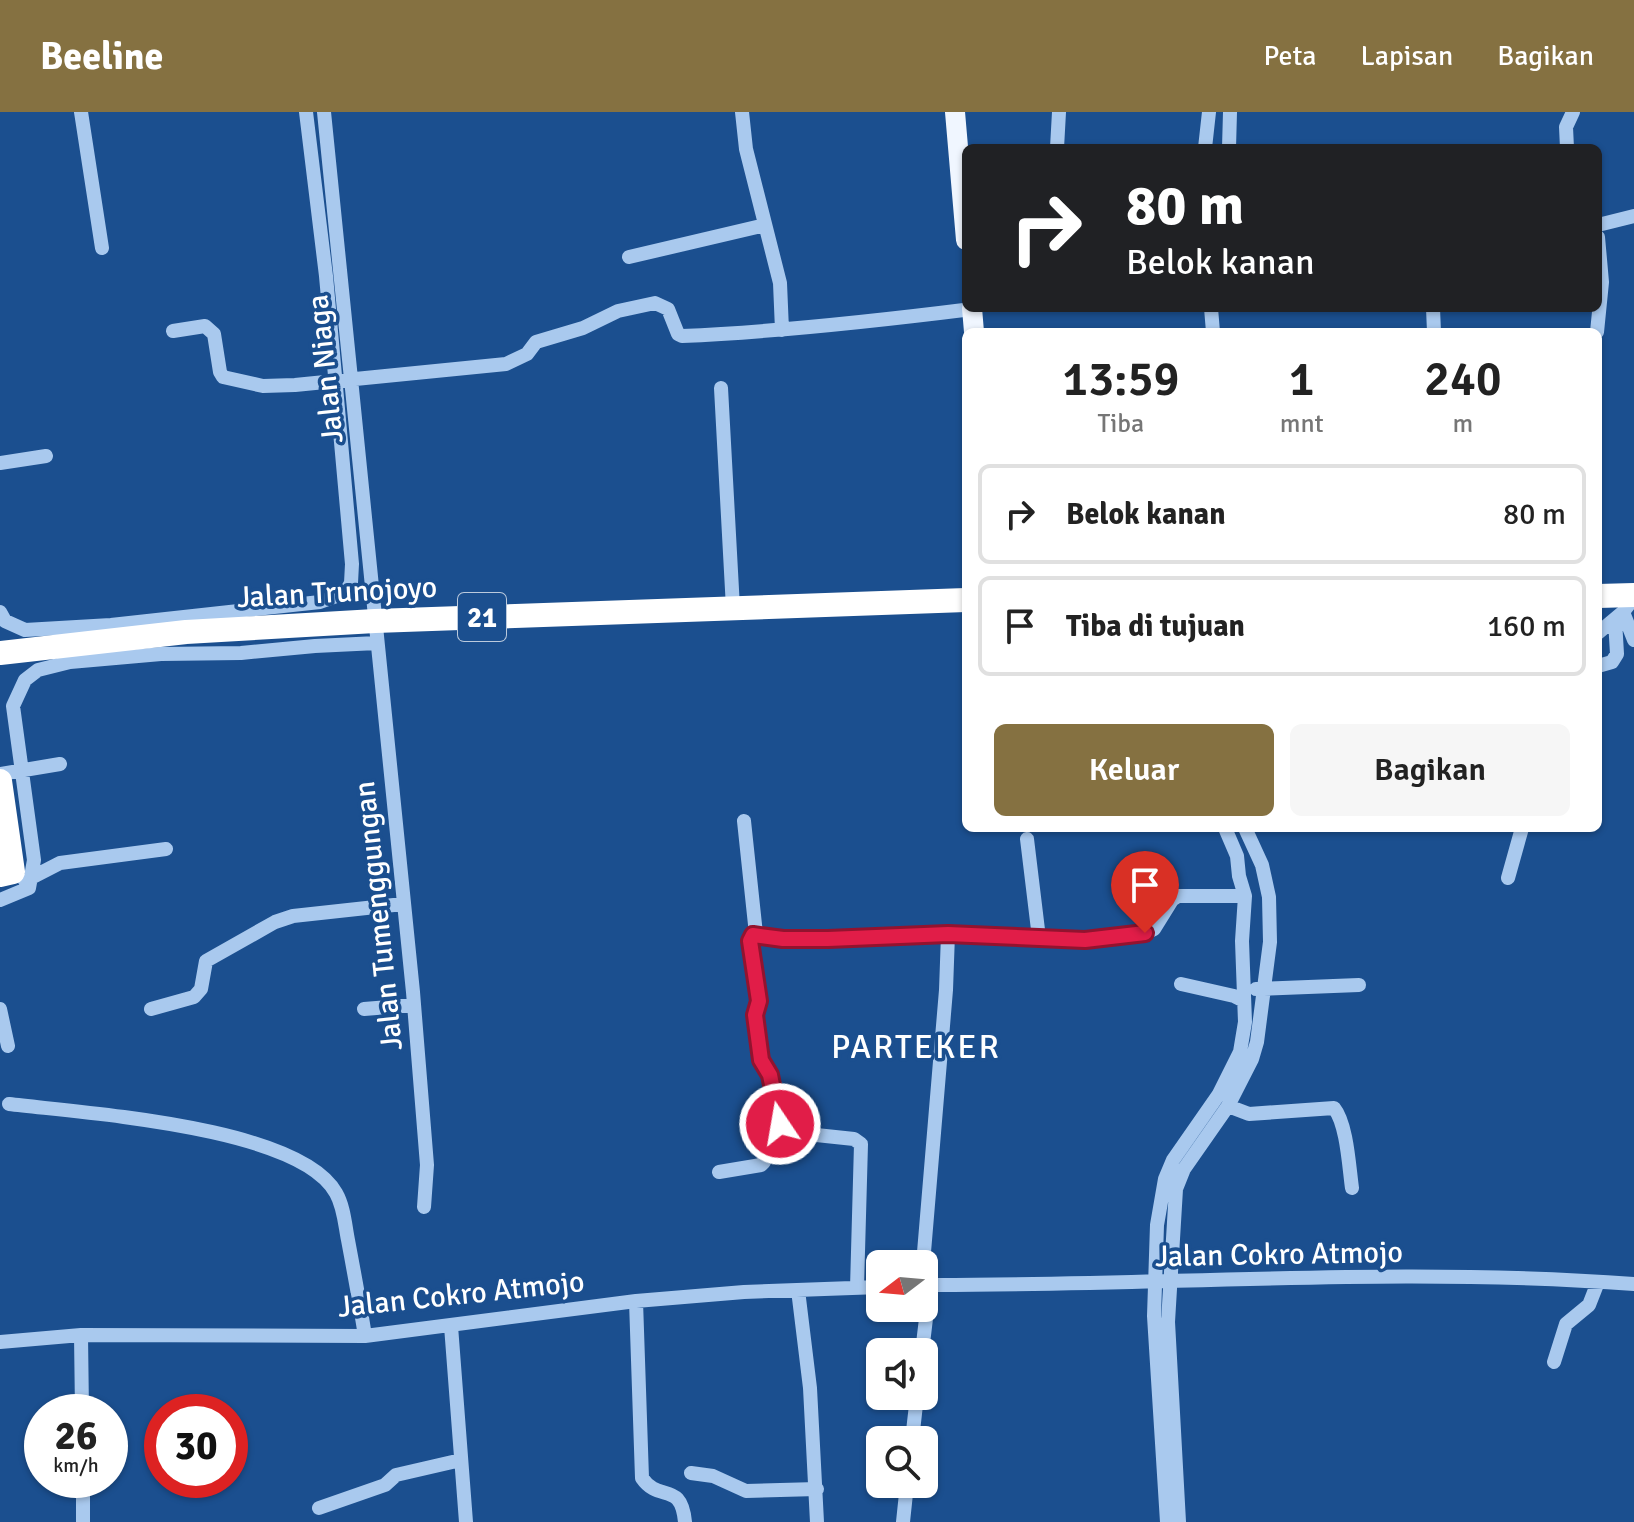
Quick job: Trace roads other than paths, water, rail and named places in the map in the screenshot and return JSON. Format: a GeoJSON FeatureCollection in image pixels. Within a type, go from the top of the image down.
{"type":"FeatureCollection","features":[{"type":"Feature","properties":{"kind":"highway"},"geometry":{"type":"LineString","coordinates":[[1602,597],[1627,604]]}},
{"type":"Feature","properties":{"kind":"highway","name":"Jalan Trunojoyo"},"geometry":{"type":"LineString","coordinates":[[0,653],[186,632],[376,632],[733,608],[962,600]]}},
{"type":"Feature","properties":{"kind":"highway"},"geometry":{"type":"LineString","coordinates":[[11,775],[12,881]]}},
{"type":"Feature","properties":{"kind":"main road"},"geometry":{"type":"LineString","coordinates":[[955,112],[962,193]]}},
{"type":"Feature","properties":{"kind":"street"},"geometry":{"type":"LineString","coordinates":[[81,112],[102,248]]}},
{"type":"Feature","properties":{"kind":"street"},"geometry":{"type":"LineString","coordinates":[[0,612],[5,621],[25,630],[111,625],[320,602],[345,593],[351,583],[352,564],[326,276],[306,112]]}},
{"type":"Feature","properties":{"kind":"street","name":"Jalan Niaga"},"geometry":{"type":"LineString","coordinates":[[324,112],[376,632]]}},
{"type":"Feature","properties":{"kind":"street"},"geometry":{"type":"LineString","coordinates":[[742,112],[746,149],[780,283],[782,330]]}},
{"type":"Feature","properties":{"kind":"street"},"geometry":{"type":"LineString","coordinates":[[1057,144],[1059,112]]}},
{"type":"Feature","properties":{"kind":"street"},"geometry":{"type":"LineString","coordinates":[[1205,144],[1209,112]]}},
{"type":"Feature","properties":{"kind":"street"},"geometry":{"type":"LineString","coordinates":[[1229,144],[1230,112]]}},
{"type":"Feature","properties":{"kind":"street"},"geometry":{"type":"LineString","coordinates":[[1567,144],[1566,127],[1573,112]]}},
{"type":"Feature","properties":{"kind":"street"},"geometry":{"type":"LineString","coordinates":[[1602,224],[1634,216]]}},
{"type":"Feature","properties":{"kind":"street"},"geometry":{"type":"LineString","coordinates":[[629,257],[765,225]]}},
{"type":"Feature","properties":{"kind":"street"},"geometry":{"type":"LineString","coordinates":[[173,331],[205,326],[214,334],[220,372],[230,381],[263,386],[506,364],[527,354],[536,342],[583,328],[618,311],[655,303],[668,309],[678,334],[682,336],[804,330],[962,310]]}},
{"type":"Feature","properties":{"kind":"street"},"geometry":{"type":"LineString","coordinates":[[721,388],[733,608]]}},
{"type":"Feature","properties":{"kind":"street"},"geometry":{"type":"LineString","coordinates":[[0,463],[46,456]]}},
{"type":"Feature","properties":{"kind":"street"},"geometry":{"type":"LineString","coordinates":[[1602,629],[1627,604]]}},
{"type":"Feature","properties":{"kind":"street"},"geometry":{"type":"LineString","coordinates":[[1627,604],[1634,640]]}},
{"type":"Feature","properties":{"kind":"street"},"geometry":{"type":"LineString","coordinates":[[1602,665],[1612,662],[1617,654],[1627,604]]}},
{"type":"Feature","properties":{"kind":"street"},"geometry":{"type":"LineString","coordinates":[[11,775],[13,706],[25,680],[38,670],[70,662],[161,654],[241,653],[315,646],[376,632]]}},
{"type":"Feature","properties":{"kind":"street","name":"Jalan Tumenggungan"},"geometry":{"type":"LineString","coordinates":[[376,632],[414,1005],[427,1165],[424,1207]]}},
{"type":"Feature","properties":{"kind":"street"},"geometry":{"type":"LineString","coordinates":[[0,774],[11,775],[60,764]]}},
{"type":"Feature","properties":{"kind":"street"},"geometry":{"type":"LineString","coordinates":[[744,821],[756,934],[750,941],[759,1001],[755,1015],[761,1060],[770,1075],[784,1130],[854,1139],[861,1144],[857,1288]]}},
{"type":"Feature","properties":{"kind":"street"},"geometry":{"type":"LineString","coordinates":[[1167,1522],[1171,1501],[1157,1225],[1165,1179],[1173,1160],[1219,1094],[1231,1085],[1257,1042],[1252,991],[1242,941],[1245,896],[1237,856],[1227,832]]}},
{"type":"Feature","properties":{"kind":"street"},"geometry":{"type":"LineString","coordinates":[[1161,1282],[1176,1189],[1184,1169],[1228,1106],[1252,991],[1270,942],[1267,879],[1247,832]]}},
{"type":"Feature","properties":{"kind":"street"},"geometry":{"type":"LineString","coordinates":[[1508,878],[1521,832]]}},
{"type":"Feature","properties":{"kind":"street"},"geometry":{"type":"LineString","coordinates":[[1027,839],[1039,938]]}},
{"type":"Feature","properties":{"kind":"street"},"geometry":{"type":"LineString","coordinates":[[12,881],[60,863],[166,849]]}},
{"type":"Feature","properties":{"kind":"street"},"geometry":{"type":"LineString","coordinates":[[0,900],[29,888],[12,881]]}},
{"type":"Feature","properties":{"kind":"street"},"geometry":{"type":"LineString","coordinates":[[756,934],[783,939],[948,934],[1085,940],[1145,933],[1160,922],[1172,900],[1178,896],[1245,896]]}},
{"type":"Feature","properties":{"kind":"street"},"geometry":{"type":"LineString","coordinates":[[151,1009],[194,997],[201,989],[206,961],[275,922],[293,916],[403,904]]}},
{"type":"Feature","properties":{"kind":"street"},"geometry":{"type":"LineString","coordinates":[[924,1250],[948,934]]}},
{"type":"Feature","properties":{"kind":"street"},"geometry":{"type":"LineString","coordinates":[[1181,984],[1252,991],[1359,985]]}},
{"type":"Feature","properties":{"kind":"street"},"geometry":{"type":"LineString","coordinates":[[364,1009],[414,1005]]}},
{"type":"Feature","properties":{"kind":"street"},"geometry":{"type":"LineString","coordinates":[[0,1009],[8,1046]]}},
{"type":"Feature","properties":{"kind":"street"},"geometry":{"type":"LineString","coordinates":[[9,1104],[161,1123],[257,1143],[304,1162],[336,1192],[343,1212],[365,1336]]}},
{"type":"Feature","properties":{"kind":"street"},"geometry":{"type":"LineString","coordinates":[[1228,1106],[1249,1114],[1334,1108],[1338,1111],[1342,1126],[1352,1188]]}},
{"type":"Feature","properties":{"kind":"street"},"geometry":{"type":"LineString","coordinates":[[719,1172],[761,1165],[769,1127],[779,1117]]}},
{"type":"Feature","properties":{"kind":"street","name":"Jalan Cokro Atmojo"},"geometry":{"type":"LineString","coordinates":[[938,1285],[1443,1278],[1634,1284]]}},
{"type":"Feature","properties":{"kind":"street"},"geometry":{"type":"LineString","coordinates":[[1554,1362],[1566,1324],[1589,1305],[1598,1282]]}},
{"type":"Feature","properties":{"kind":"street","name":"Jalan Cokro Atmojo"},"geometry":{"type":"LineString","coordinates":[[0,1342],[81,1335],[365,1336],[636,1301],[866,1288]]}},
{"type":"Feature","properties":{"kind":"street"},"geometry":{"type":"LineString","coordinates":[[798,1290],[807,1356],[817,1522]]}},
{"type":"Feature","properties":{"kind":"street"},"geometry":{"type":"LineString","coordinates":[[636,1301],[642,1478],[646,1485],[676,1496],[681,1501],[685,1522]]}},
{"type":"Feature","properties":{"kind":"street"},"geometry":{"type":"LineString","coordinates":[[451,1326],[466,1522]]}},
{"type":"Feature","properties":{"kind":"street"},"geometry":{"type":"LineString","coordinates":[[81,1335],[82,1394]]}},
{"type":"Feature","properties":{"kind":"street"},"geometry":{"type":"LineString","coordinates":[[319,1508],[385,1485],[396,1475],[461,1460]]}},
{"type":"Feature","properties":{"kind":"street"},"geometry":{"type":"LineString","coordinates":[[691,1473],[713,1476],[746,1491],[817,1489]]}},
{"type":"Feature","properties":{"kind":"street"},"geometry":{"type":"LineString","coordinates":[[83,1498],[83,1522]]}},
{"type":"Feature","properties":{"kind":"street"},"geometry":{"type":"LineString","coordinates":[[903,1522],[906,1498]]}},
{"type":"Feature","properties":{"kind":"street"},"geometry":{"type":"LineString","coordinates":[[1171,1501],[1179,1522]]}},
{"type":"Feature","properties":{"kind":"district","name":"PARTEKER"},"geometry":{"type":"Point","coordinates":[916,1046]}}]}
